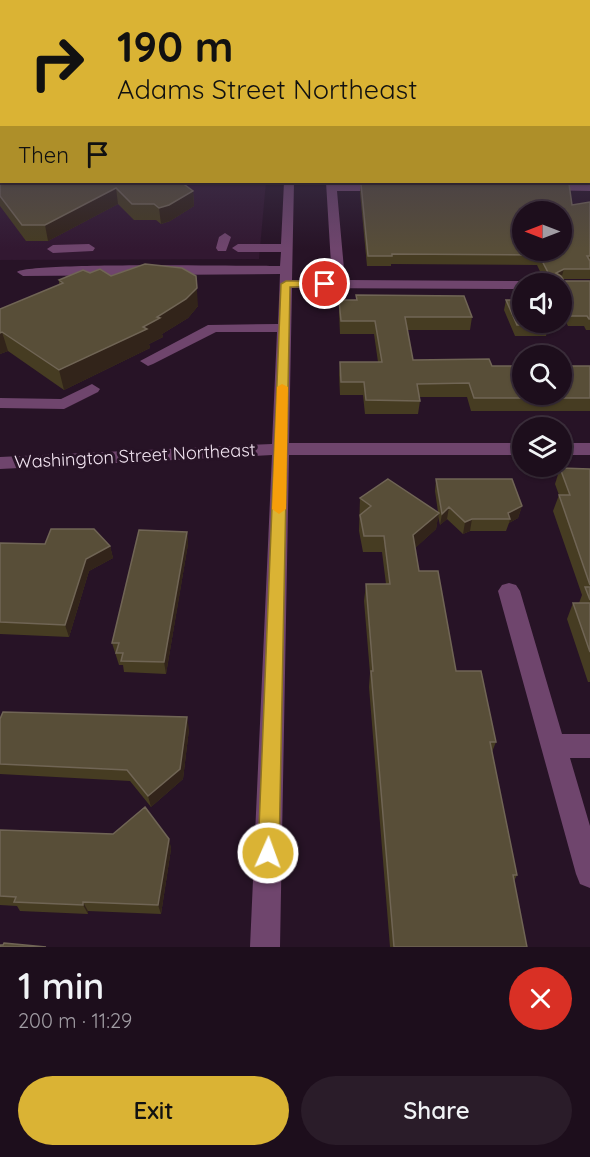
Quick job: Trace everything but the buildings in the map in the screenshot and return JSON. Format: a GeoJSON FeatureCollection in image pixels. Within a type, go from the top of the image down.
{"type":"FeatureCollection","features":[{"type":"Feature","properties":{"kind":"street"},"geometry":{"type":"LineString","coordinates":[[265,947],[289,183]]}},
{"type":"Feature","properties":{"kind":"street"},"geometry":{"type":"LineString","coordinates":[[339,284],[331,184],[396,188]]}},
{"type":"Feature","properties":{"kind":"street"},"geometry":{"type":"LineString","coordinates":[[533,188],[590,188]]}},
{"type":"Feature","properties":{"kind":"street"},"geometry":{"type":"LineString","coordinates":[[53,249],[89,248]]}},
{"type":"Feature","properties":{"kind":"street"},"geometry":{"type":"LineString","coordinates":[[238,248],[287,248]]}},
{"type":"Feature","properties":{"kind":"street"},"geometry":{"type":"LineString","coordinates":[[23,272],[66,270],[286,277],[339,284],[512,285]]}},
{"type":"Feature","properties":{"kind":"street"},"geometry":{"type":"LineString","coordinates":[[148,361],[213,328],[284,328]]}},
{"type":"Feature","properties":{"kind":"street"},"geometry":{"type":"LineString","coordinates":[[0,403],[64,404],[92,389]]}},
{"type":"Feature","properties":{"kind":"street","name":"Washington Street Northeast"},"geometry":{"type":"LineString","coordinates":[[0,463],[281,449],[512,449]]}},
{"type":"Feature","properties":{"kind":"street"},"geometry":{"type":"LineString","coordinates":[[572,449],[590,449]]}},
{"type":"Feature","properties":{"kind":"street"},"geometry":{"type":"LineString","coordinates":[[509,591],[590,874]]}},
{"type":"Feature","properties":{"kind":"street"},"geometry":{"type":"LineString","coordinates":[[555,746],[590,746]]}},
{"type":"Feature","properties":{"kind":"shaded area"},"geometry":{"type":"Polygon","coordinates":[[[0,183],[266,183],[259,259],[0,260],[0,183]]]}},
{"type":"Feature","properties":{"kind":"slow traffic"},"geometry":{"type":"LineString","coordinates":[[279,509],[282,387]]}},
{"type":"Feature","properties":{"kind":"route"},"geometry":{"type":"LineString","coordinates":[[268,853],[286,284],[325,284]]}}]}
